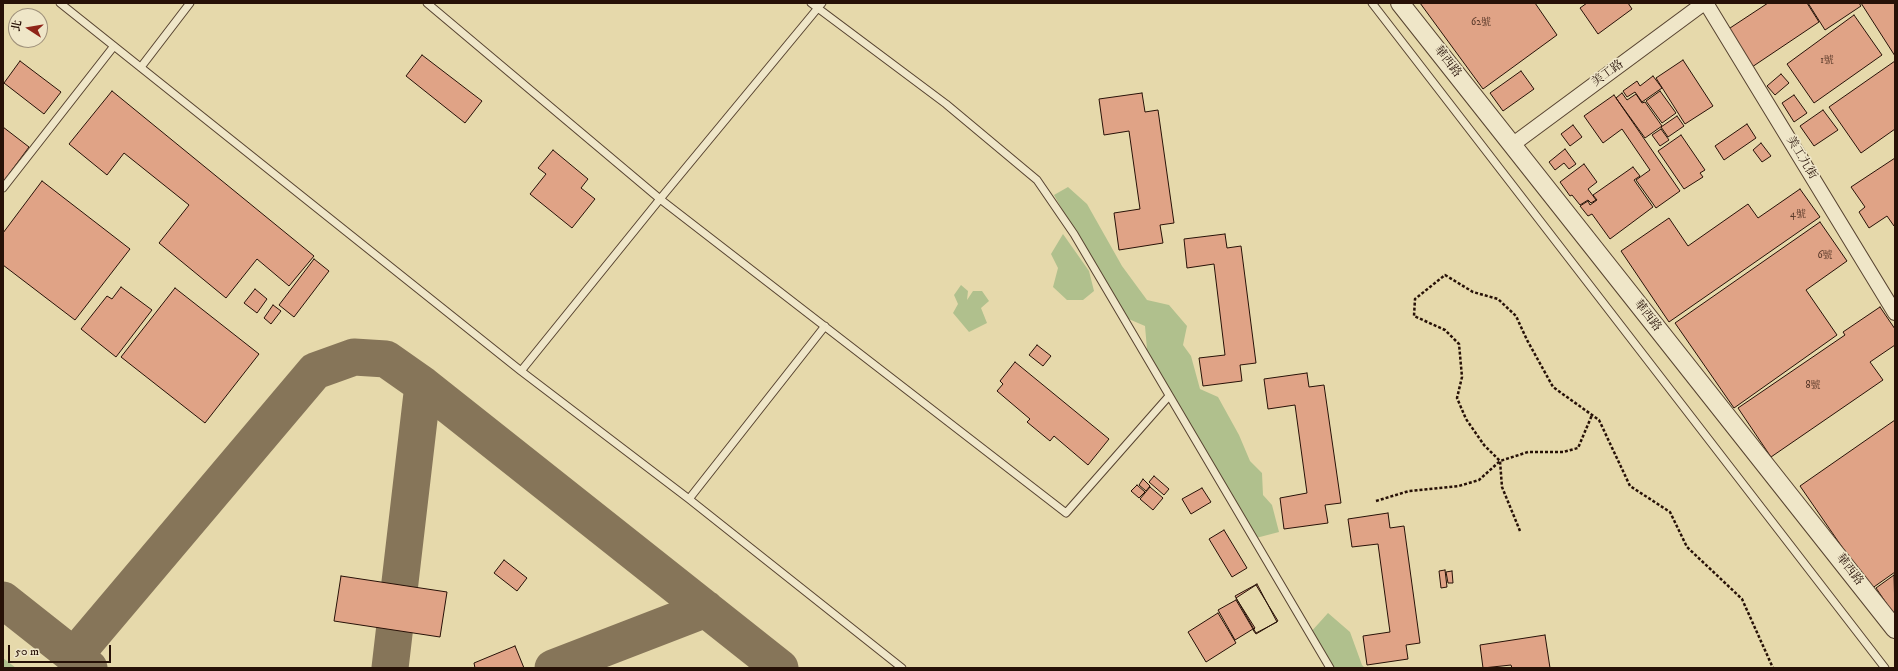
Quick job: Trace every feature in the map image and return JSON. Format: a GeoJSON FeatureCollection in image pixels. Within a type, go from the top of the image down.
{"type":"FeatureCollection","features":[{"type":"Feature","properties":{"kind":"street","name":"華西路"},"geometry":{"type":"LineString","coordinates":[[1400,3],[1895,629]]}},
{"type":"Feature","properties":{"kind":"street","name":"美工路"},"geometry":{"type":"LineString","coordinates":[[1512,144],[1705,3]]}},
{"type":"Feature","properties":{"kind":"street","name":"美工九街"},"geometry":{"type":"LineString","coordinates":[[1705,3],[1895,313]]}},
{"type":"Feature","properties":{"kind":"lane"},"geometry":{"type":"LineString","coordinates":[[60,3],[521,371],[689,499],[902,668]]}},
{"type":"Feature","properties":{"kind":"lane"},"geometry":{"type":"LineString","coordinates":[[141,67],[190,3]]}},
{"type":"Feature","properties":{"kind":"lane"},"geometry":{"type":"LineString","coordinates":[[427,3],[660,199],[1066,513],[1169,396]]}},
{"type":"Feature","properties":{"kind":"lane"},"geometry":{"type":"LineString","coordinates":[[811,3],[820,6],[946,104],[1037,180],[1074,234],[1330,668]]}},
{"type":"Feature","properties":{"kind":"lane"},"geometry":{"type":"LineString","coordinates":[[1372,3],[1885,668]]}},
{"type":"Feature","properties":{"kind":"lane"},"geometry":{"type":"LineString","coordinates":[[521,371],[660,199],[820,6]]}},
{"type":"Feature","properties":{"kind":"lane"},"geometry":{"type":"LineString","coordinates":[[3,188],[114,46]]}},
{"type":"Feature","properties":{"kind":"lane"},"geometry":{"type":"LineString","coordinates":[[689,499],[825,326]]}},
{"type":"Feature","properties":{"kind":"path"},"geometry":{"type":"LineString","coordinates":[[1520,532],[1502,488],[1500,462],[1484,445],[1466,419],[1457,398],[1462,377],[1459,344],[1444,330],[1414,316],[1415,299],[1445,275],[1472,292],[1498,299],[1516,316],[1553,388],[1599,420],[1630,486],[1670,512],[1687,547],[1742,599],[1773,668]]}},
{"type":"Feature","properties":{"kind":"path"},"geometry":{"type":"LineString","coordinates":[[1376,502],[1409,491],[1459,486],[1479,480],[1500,462],[1528,452],[1563,452],[1578,448],[1592,415]]}},
{"type":"Feature","properties":{"kind":"green space"},"geometry":{"type":"Polygon","coordinates":[[[1068,187],[1087,204],[1122,266],[1147,300],[1169,305],[1187,326],[1183,345],[1191,356],[1200,389],[1218,397],[1239,435],[1250,461],[1262,473],[1263,495],[1272,505],[1279,532],[1256,538],[1216,473],[1176,399],[1148,361],[1145,326],[1124,317],[1105,287],[1054,195],[1068,187]]]}},
{"type":"Feature","properties":{"kind":"green space"},"geometry":{"type":"Polygon","coordinates":[[[1063,234],[1089,271],[1094,291],[1083,300],[1067,300],[1053,287],[1058,268],[1051,254],[1063,234]]]}},
{"type":"Feature","properties":{"kind":"green space"},"geometry":{"type":"Polygon","coordinates":[[[961,285],[968,291],[967,300],[973,291],[982,291],[989,301],[981,308],[987,323],[969,332],[953,313],[958,304],[954,295],[961,285]]]}},
{"type":"Feature","properties":{"kind":"green space"},"geometry":{"type":"Polygon","coordinates":[[[1328,613],[1350,632],[1362,665],[1365,668],[1328,668],[1310,633],[1328,613]]]}},
{"type":"Feature","properties":{"kind":"green space"},"geometry":{"type":"Polygon","coordinates":[[[3,658],[16,668],[3,668],[3,658]]]}},
{"type":"Feature","properties":{"kind":"building"},"geometry":{"type":"Polygon","coordinates":[[[1420,3],[1535,3],[1557,35],[1483,89],[1420,3]]]}},
{"type":"Feature","properties":{"kind":"building"},"geometry":{"type":"Polygon","coordinates":[[[1587,3],[1628,3],[1632,9],[1598,34],[1580,8],[1587,3]]]}},
{"type":"Feature","properties":{"kind":"building"},"geometry":{"type":"Polygon","coordinates":[[[1768,3],[1807,3],[1819,22],[1752,67],[1727,30],[1768,3]]]}},
{"type":"Feature","properties":{"kind":"building"},"geometry":{"type":"Polygon","coordinates":[[[1808,3],[1859,3],[1861,6],[1825,30],[1808,3]]]}},
{"type":"Feature","properties":{"kind":"building"},"geometry":{"type":"Polygon","coordinates":[[[1861,3],[1895,3],[1895,56],[1861,3]]]}},
{"type":"Feature","properties":{"kind":"building"},"geometry":{"type":"Polygon","coordinates":[[[1854,15],[1882,55],[1814,103],[1787,64],[1854,15]]]}},
{"type":"Feature","properties":{"kind":"building"},"geometry":{"type":"Polygon","coordinates":[[[422,55],[482,101],[465,123],[406,76],[422,55]]]}},
{"type":"Feature","properties":{"kind":"building"},"geometry":{"type":"Polygon","coordinates":[[[1683,60],[1713,106],[1685,124],[1656,78],[1683,60]]]}},
{"type":"Feature","properties":{"kind":"building"},"geometry":{"type":"Polygon","coordinates":[[[20,61],[61,92],[44,114],[4,83],[20,61]]]}},
{"type":"Feature","properties":{"kind":"building"},"geometry":{"type":"Polygon","coordinates":[[[1895,61],[1895,129],[1861,153],[1829,107],[1895,61]]]}},
{"type":"Feature","properties":{"kind":"building"},"geometry":{"type":"Polygon","coordinates":[[[1521,71],[1534,89],[1503,111],[1490,93],[1521,71]]]}},
{"type":"Feature","properties":{"kind":"building"},"geometry":{"type":"Polygon","coordinates":[[[1781,74],[1789,83],[1775,95],[1767,86],[1781,74]]]}},
{"type":"Feature","properties":{"kind":"building"},"geometry":{"type":"Polygon","coordinates":[[[1653,76],[1662,88],[1642,102],[1635,92],[1627,97],[1623,91],[1637,81],[1640,86],[1653,76]]]}},
{"type":"Feature","properties":{"kind":"building"},"geometry":{"type":"Polygon","coordinates":[[[112,91],[314,256],[289,286],[257,259],[226,298],[159,243],[189,205],[124,153],[107,175],[69,144],[112,91]]]}},
{"type":"Feature","properties":{"kind":"building"},"geometry":{"type":"Polygon","coordinates":[[[1660,91],[1676,113],[1662,123],[1646,101],[1660,91]]]}},
{"type":"Feature","properties":{"kind":"building"},"geometry":{"type":"Polygon","coordinates":[[[1142,93],[1145,112],[1158,110],[1174,223],[1160,225],[1163,243],[1119,250],[1114,213],[1140,209],[1129,131],[1104,135],[1099,99],[1142,93]]]}},
{"type":"Feature","properties":{"kind":"building"},"geometry":{"type":"Polygon","coordinates":[[[1622,93],[1627,100],[1636,94],[1642,103],[1645,102],[1662,126],[1645,138],[1616,98],[1622,93]]]}},
{"type":"Feature","properties":{"kind":"building"},"geometry":{"type":"Polygon","coordinates":[[[1614,95],[1680,191],[1656,208],[1636,180],[1650,170],[1622,129],[1603,143],[1584,116],[1614,95]]]}},
{"type":"Feature","properties":{"kind":"building"},"geometry":{"type":"Polygon","coordinates":[[[1794,95],[1807,113],[1794,122],[1782,103],[1794,95]]]}},
{"type":"Feature","properties":{"kind":"building"},"geometry":{"type":"Polygon","coordinates":[[[1823,110],[1838,130],[1814,146],[1800,126],[1823,110]]]}},
{"type":"Feature","properties":{"kind":"building"},"geometry":{"type":"Polygon","coordinates":[[[1677,116],[1684,126],[1668,137],[1661,127],[1677,116]]]}},
{"type":"Feature","properties":{"kind":"building"},"geometry":{"type":"Polygon","coordinates":[[[1747,124],[1756,138],[1724,160],[1715,146],[1747,124]]]}},
{"type":"Feature","properties":{"kind":"building"},"geometry":{"type":"Polygon","coordinates":[[[1573,125],[1582,137],[1570,146],[1561,134],[1573,125]]]}},
{"type":"Feature","properties":{"kind":"building"},"geometry":{"type":"Polygon","coordinates":[[[3,127],[29,147],[3,182],[3,127]]]}},
{"type":"Feature","properties":{"kind":"building"},"geometry":{"type":"Polygon","coordinates":[[[1661,129],[1669,140],[1660,146],[1652,135],[1661,129]]]}},
{"type":"Feature","properties":{"kind":"building"},"geometry":{"type":"Polygon","coordinates":[[[1681,135],[1705,170],[1700,173],[1703,177],[1684,189],[1658,151],[1681,135]]]}},
{"type":"Feature","properties":{"kind":"building"},"geometry":{"type":"Polygon","coordinates":[[[1761,143],[1771,156],[1762,162],[1753,150],[1761,143]]]}},
{"type":"Feature","properties":{"kind":"building"},"geometry":{"type":"Polygon","coordinates":[[[1565,149],[1576,164],[1569,169],[1564,163],[1555,170],[1549,162],[1565,149]]]}},
{"type":"Feature","properties":{"kind":"building"},"geometry":{"type":"Polygon","coordinates":[[[553,150],[588,179],[581,188],[595,199],[572,228],[530,194],[546,174],[538,168],[553,150]]]}},
{"type":"Feature","properties":{"kind":"building"},"geometry":{"type":"Polygon","coordinates":[[[1895,158],[1895,225],[1894,226],[1887,216],[1869,228],[1859,212],[1865,207],[1851,187],[1895,158]]]}},
{"type":"Feature","properties":{"kind":"building"},"geometry":{"type":"Polygon","coordinates":[[[1584,164],[1597,182],[1588,189],[1596,200],[1591,203],[1588,200],[1580,205],[1572,195],[1570,196],[1560,182],[1584,164]]]}},
{"type":"Feature","properties":{"kind":"building"},"geometry":{"type":"Polygon","coordinates":[[[1633,167],[1640,176],[1634,180],[1653,207],[1610,239],[1592,214],[1588,216],[1580,206],[1588,201],[1590,205],[1597,200],[1593,195],[1633,167]]]}},
{"type":"Feature","properties":{"kind":"building"},"geometry":{"type":"Polygon","coordinates":[[[42,181],[130,249],[75,320],[3,265],[3,233],[42,181]]]}},
{"type":"Feature","properties":{"kind":"building"},"geometry":{"type":"Polygon","coordinates":[[[1800,189],[1820,217],[1669,322],[1621,251],[1669,218],[1688,246],[1748,204],[1758,218],[1800,189]]]}},
{"type":"Feature","properties":{"kind":"building"},"geometry":{"type":"Polygon","coordinates":[[[1820,222],[1847,261],[1806,290],[1837,335],[1734,408],[1675,323],[1820,222]]]}},
{"type":"Feature","properties":{"kind":"building"},"geometry":{"type":"Polygon","coordinates":[[[1225,234],[1227,248],[1241,246],[1256,363],[1240,365],[1242,381],[1203,386],[1199,358],[1225,355],[1214,264],[1187,268],[1184,239],[1225,234]]]}},
{"type":"Feature","properties":{"kind":"building"},"geometry":{"type":"Polygon","coordinates":[[[314,259],[329,271],[294,317],[279,305],[314,259]]]}},
{"type":"Feature","properties":{"kind":"building"},"geometry":{"type":"Polygon","coordinates":[[[121,287],[152,310],[116,357],[81,329],[107,296],[112,299],[121,287]]]}},
{"type":"Feature","properties":{"kind":"building"},"geometry":{"type":"Polygon","coordinates":[[[175,288],[259,354],[205,423],[121,357],[175,288]]]}},
{"type":"Feature","properties":{"kind":"building"},"geometry":{"type":"Polygon","coordinates":[[[255,289],[267,299],[257,313],[244,303],[255,289]]]}},
{"type":"Feature","properties":{"kind":"building"},"geometry":{"type":"Polygon","coordinates":[[[273,305],[281,311],[271,324],[264,318],[273,305]]]}},
{"type":"Feature","properties":{"kind":"building"},"geometry":{"type":"Polygon","coordinates":[[[1880,307],[1895,329],[1895,345],[1870,362],[1883,380],[1771,457],[1738,408],[1845,335],[1843,332],[1880,307]]]}},
{"type":"Feature","properties":{"kind":"building"},"geometry":{"type":"Polygon","coordinates":[[[1037,345],[1051,356],[1043,366],[1029,355],[1037,345]]]}},
{"type":"Feature","properties":{"kind":"building"},"geometry":{"type":"Polygon","coordinates":[[[1015,362],[1109,439],[1088,465],[1054,436],[1050,441],[1027,422],[1030,419],[997,391],[1003,384],[1000,381],[1015,362]]]}},
{"type":"Feature","properties":{"kind":"building"},"geometry":{"type":"Polygon","coordinates":[[[1307,373],[1309,387],[1324,385],[1341,503],[1325,505],[1328,523],[1284,529],[1280,498],[1307,493],[1295,405],[1268,409],[1264,379],[1307,373]]]}},
{"type":"Feature","properties":{"kind":"building"},"geometry":{"type":"Polygon","coordinates":[[[1895,420],[1895,572],[1871,589],[1800,486],[1895,420]]]}},
{"type":"Feature","properties":{"kind":"building"},"geometry":{"type":"Polygon","coordinates":[[[1154,476],[1169,489],[1164,495],[1149,482],[1154,476]]]}},
{"type":"Feature","properties":{"kind":"building"},"geometry":{"type":"Polygon","coordinates":[[[1143,479],[1150,486],[1146,491],[1139,485],[1143,479]]]}},
{"type":"Feature","properties":{"kind":"building"},"geometry":{"type":"Polygon","coordinates":[[[1137,485],[1145,492],[1139,498],[1131,491],[1137,485]]]}},
{"type":"Feature","properties":{"kind":"building"},"geometry":{"type":"Polygon","coordinates":[[[1150,487],[1163,498],[1153,510],[1140,499],[1150,487]]]}},
{"type":"Feature","properties":{"kind":"building"},"geometry":{"type":"Polygon","coordinates":[[[1202,488],[1211,502],[1191,514],[1182,499],[1202,488]]]}},
{"type":"Feature","properties":{"kind":"building"},"geometry":{"type":"Polygon","coordinates":[[[1388,513],[1390,528],[1404,526],[1420,643],[1406,645],[1408,659],[1367,665],[1363,636],[1390,632],[1378,544],[1352,547],[1348,519],[1388,513]]]}},
{"type":"Feature","properties":{"kind":"building"},"geometry":{"type":"Polygon","coordinates":[[[1224,530],[1247,568],[1232,577],[1209,539],[1224,530]]]}},
{"type":"Feature","properties":{"kind":"building"},"geometry":{"type":"Polygon","coordinates":[[[504,560],[527,578],[517,591],[494,573],[504,560]]]}},
{"type":"Feature","properties":{"kind":"building"},"geometry":{"type":"Polygon","coordinates":[[[1445,570],[1447,587],[1441,588],[1439,571],[1445,570]]]}},
{"type":"Feature","properties":{"kind":"building"},"geometry":{"type":"Polygon","coordinates":[[[1452,571],[1453,583],[1448,583],[1446,572],[1452,571]]]}},
{"type":"Feature","properties":{"kind":"building"},"geometry":{"type":"Polygon","coordinates":[[[1894,575],[1895,611],[1893,613],[1876,588],[1894,575]]]}},
{"type":"Feature","properties":{"kind":"building"},"geometry":{"type":"Polygon","coordinates":[[[341,576],[447,592],[440,637],[334,621],[341,576]]]}},
{"type":"Feature","properties":{"kind":"building"},"geometry":{"type":"Polygon","coordinates":[[[1257,584],[1277,622],[1256,633],[1235,596],[1257,584]]]}},
{"type":"Feature","properties":{"kind":"building"},"geometry":{"type":"Polygon","coordinates":[[[1256,585],[1278,621],[1256,634],[1253,630],[1255,628],[1236,598],[1256,585]]]}},
{"type":"Feature","properties":{"kind":"building"},"geometry":{"type":"Polygon","coordinates":[[[1236,600],[1253,629],[1235,640],[1218,610],[1236,600]]]}},
{"type":"Feature","properties":{"kind":"building"},"geometry":{"type":"Polygon","coordinates":[[[1218,613],[1236,643],[1206,662],[1188,632],[1218,613]]]}},
{"type":"Feature","properties":{"kind":"building"},"geometry":{"type":"Polygon","coordinates":[[[1545,635],[1550,668],[1512,668],[1511,665],[1483,668],[1480,645],[1545,635]]]}},
{"type":"Feature","properties":{"kind":"building"},"geometry":{"type":"Polygon","coordinates":[[[515,646],[524,668],[475,668],[474,663],[515,646]]]}},
{"type":"Feature","properties":{"kind":"taxiway"},"geometry":{"type":"LineString","coordinates":[[74,656],[315,371],[354,357],[386,359],[423,385],[780,668]]}},
{"type":"Feature","properties":{"kind":"taxiway"},"geometry":{"type":"LineString","coordinates":[[390,668],[423,385]]}},
{"type":"Feature","properties":{"kind":"taxiway"},"geometry":{"type":"LineString","coordinates":[[3,600],[89,668]]}},
{"type":"Feature","properties":{"kind":"taxiway"},"geometry":{"type":"LineString","coordinates":[[553,668],[706,609]]}}]}
